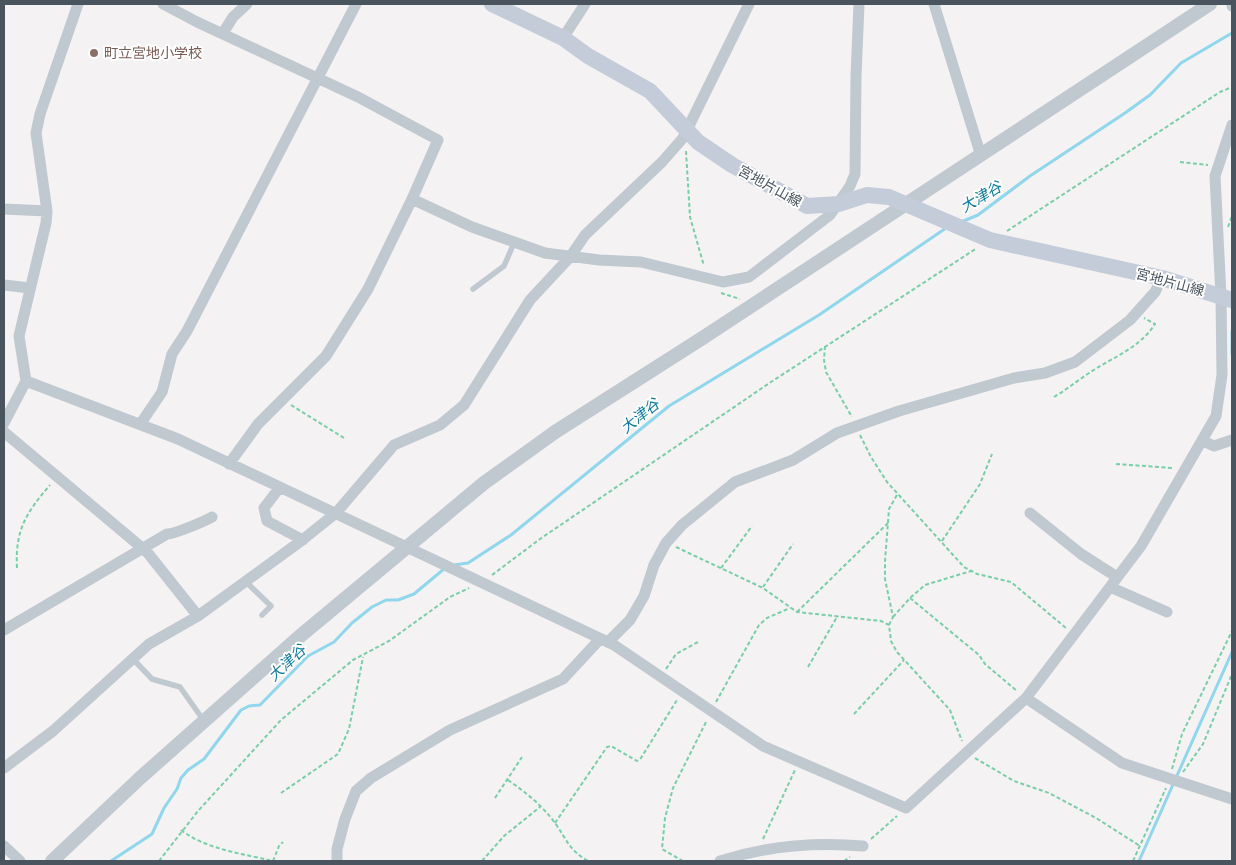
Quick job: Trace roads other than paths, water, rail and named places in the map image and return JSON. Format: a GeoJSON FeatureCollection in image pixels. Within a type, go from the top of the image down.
{"type":"FeatureCollection","features":[{"type":"Feature","properties":{"kind":"main road","name":"宮地片山線"},"geometry":{"type":"LineString","coordinates":[[492,4],[563,38],[588,56],[650,91],[685,135],[732,165],[807,206],[839,204],[867,195],[889,198],[990,240],[1162,278],[1227,298]]}},
{"type":"Feature","properties":{"kind":"street"},"geometry":{"type":"LineString","coordinates":[[4,423],[26,381],[19,336],[47,212],[36,133],[40,114],[78,4]]}},
{"type":"Feature","properties":{"kind":"street"},"geometry":{"type":"LineString","coordinates":[[163,4],[316,79],[358,97],[438,140],[412,199],[368,289],[326,356],[258,424],[229,464]]}},
{"type":"Feature","properties":{"kind":"street"},"geometry":{"type":"LineString","coordinates":[[223,32],[233,17],[247,4]]}},
{"type":"Feature","properties":{"kind":"street"},"geometry":{"type":"LineString","coordinates":[[141,424],[162,392],[172,354],[187,331],[356,4]]}},
{"type":"Feature","properties":{"kind":"street"},"geometry":{"type":"LineString","coordinates":[[563,38],[585,4]]}},
{"type":"Feature","properties":{"kind":"street"},"geometry":{"type":"LineString","coordinates":[[4,768],[53,731],[149,644],[198,616],[303,540],[336,513],[394,446],[440,425],[464,405],[530,300],[570,256],[585,235],[662,162],[685,135],[749,4]]}},
{"type":"Feature","properties":{"kind":"street"},"geometry":{"type":"LineString","coordinates":[[412,199],[472,227],[545,254],[641,262],[722,282],[748,277],[830,215],[839,204],[855,174],[859,4]]}},
{"type":"Feature","properties":{"kind":"street"},"geometry":{"type":"LineString","coordinates":[[934,4],[981,156]]}},
{"type":"Feature","properties":{"kind":"street"},"geometry":{"type":"LineString","coordinates":[[52,861],[204,721],[333,608],[411,549],[484,483],[555,432],[981,156],[1210,4]]}},
{"type":"Feature","properties":{"kind":"street"},"geometry":{"type":"LineString","coordinates":[[26,381],[141,424],[336,513],[604,640],[662,676],[763,746],[906,808],[1026,698],[1141,546],[1216,416],[1222,375],[1227,298],[1215,176],[1232,125]]}},
{"type":"Feature","properties":{"kind":"street"},"geometry":{"type":"LineString","coordinates":[[4,209],[47,212]]}},
{"type":"Feature","properties":{"kind":"street"},"geometry":{"type":"LineString","coordinates":[[337,861],[345,819],[356,791],[371,778],[450,730],[562,679],[604,640],[630,620],[644,596],[654,565],[666,542],[688,519],[735,482],[793,460],[837,433],[899,410],[1014,378],[1045,373],[1075,362],[1135,314],[1154,292],[1162,278]]}},
{"type":"Feature","properties":{"kind":"street"},"geometry":{"type":"LineString","coordinates":[[4,285],[30,288]]}},
{"type":"Feature","properties":{"kind":"street"},"geometry":{"type":"LineString","coordinates":[[4,432],[142,548],[198,616]]}},
{"type":"Feature","properties":{"kind":"street"},"geometry":{"type":"LineString","coordinates":[[1203,441],[1214,446],[1231,440]]}},
{"type":"Feature","properties":{"kind":"street"},"geometry":{"type":"LineString","coordinates":[[280,487],[264,508],[267,521],[303,540]]}},
{"type":"Feature","properties":{"kind":"street"},"geometry":{"type":"LineString","coordinates":[[1030,513],[1114,582],[1167,612]]}},
{"type":"Feature","properties":{"kind":"street"},"geometry":{"type":"LineString","coordinates":[[4,630],[167,534],[175,534],[186,527],[212,517]]}},
{"type":"Feature","properties":{"kind":"street"},"geometry":{"type":"LineString","coordinates":[[1026,698],[1122,764],[1232,799]]}},
{"type":"Feature","properties":{"kind":"street"},"geometry":{"type":"LineString","coordinates":[[720,861],[774,848],[836,845],[863,846]]}},
{"type":"Feature","properties":{"kind":"street"},"geometry":{"type":"LineString","coordinates":[[4,846],[20,861]]}},
{"type":"Feature","properties":{"kind":"lane"},"geometry":{"type":"LineString","coordinates":[[473,290],[504,266],[514,242]]}},
{"type":"Feature","properties":{"kind":"lane"},"geometry":{"type":"LineString","coordinates":[[245,581],[271,606],[262,615]]}},
{"type":"Feature","properties":{"kind":"lane"},"geometry":{"type":"LineString","coordinates":[[133,659],[152,679],[180,687],[204,721]]}},
{"type":"Feature","properties":{"kind":"waterway","name":"大津谷"},"geometry":{"type":"LineString","coordinates":[[961,222],[978,215],[1030,176],[1150,95],[1181,63],[1232,33]]}},
{"type":"Feature","properties":{"kind":"waterway","name":"大津谷"},"geometry":{"type":"LineString","coordinates":[[454,565],[468,563],[511,535],[669,406],[819,315],[946,228]]}},
{"type":"Feature","properties":{"kind":"waterway"},"geometry":{"type":"LineString","coordinates":[[1232,331],[1232,354]]}},
{"type":"Feature","properties":{"kind":"waterway","name":"大津谷"},"geometry":{"type":"LineString","coordinates":[[111,861],[152,834],[164,808],[177,789],[181,778],[188,770],[204,759],[241,710],[249,706],[260,705],[308,656],[334,642],[352,623],[372,607],[386,600],[398,600],[414,594],[444,569]]}},
{"type":"Feature","properties":{"kind":"waterway"},"geometry":{"type":"LineString","coordinates":[[1139,861],[1232,652]]}},
{"type":"Feature","properties":{"kind":"place","name":"町立宮地小学校"},"geometry":{"type":"Point","coordinates":[94,53]}}]}
